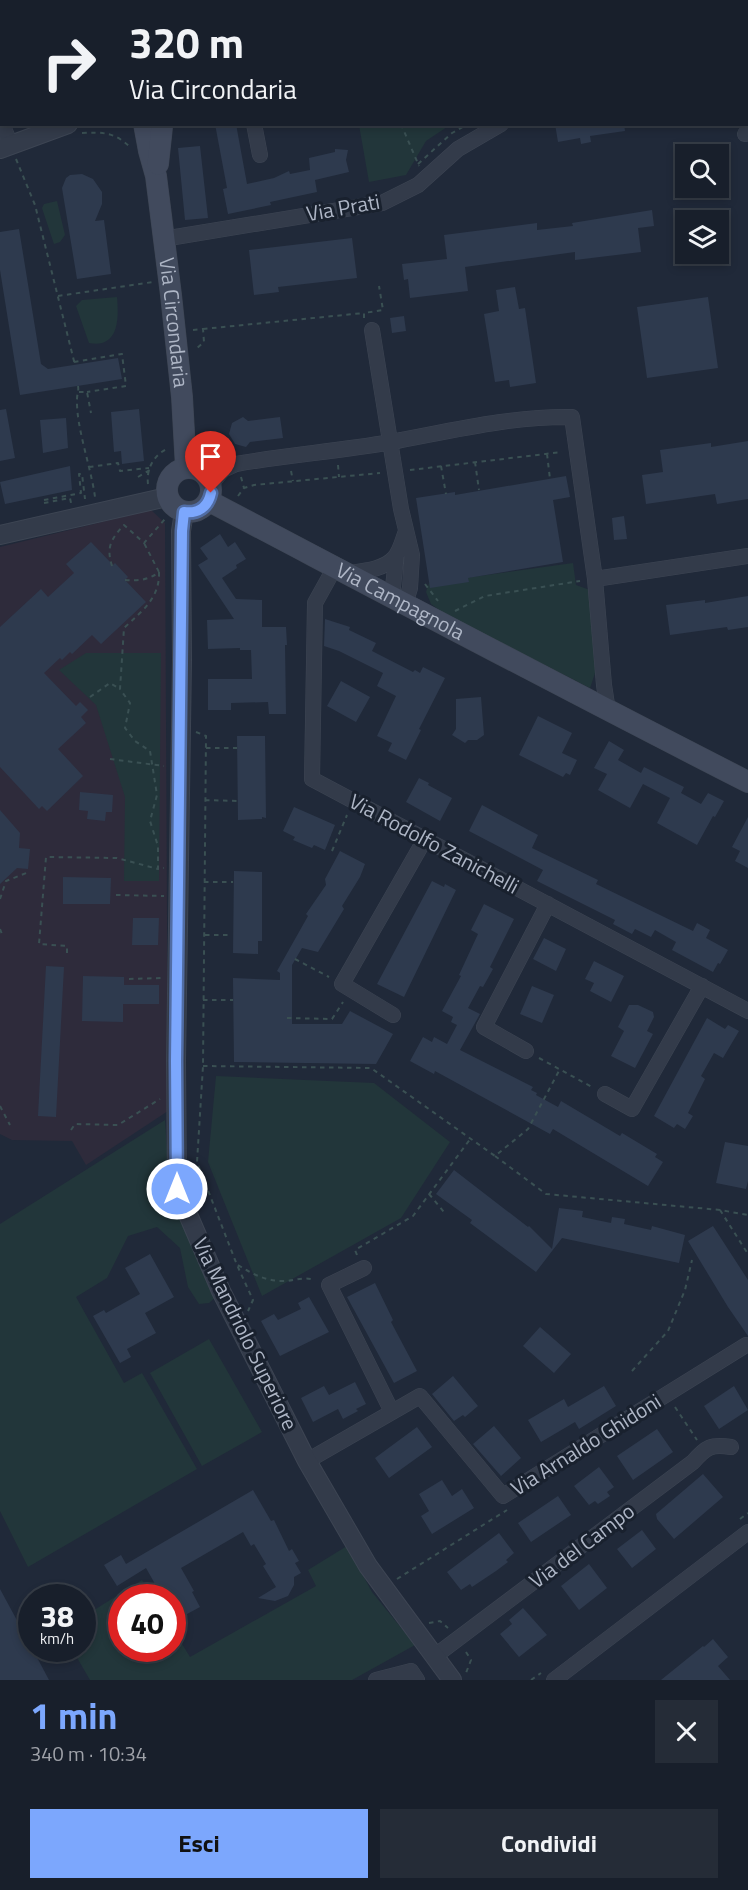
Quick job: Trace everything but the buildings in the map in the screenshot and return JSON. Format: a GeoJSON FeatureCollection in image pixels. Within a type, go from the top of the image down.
{"type":"FeatureCollection","features":[{"type":"Feature","properties":{"kind":"main road","name":"Via Circondaria"},"geometry":{"type":"LineString","coordinates":[[154,126],[156,176],[181,378],[186,468]]}},
{"type":"Feature","properties":{"kind":"main road"},"geometry":{"type":"LineString","coordinates":[[194,468],[202,472],[215,499],[195,512],[170,514],[167,486],[170,478],[177,471],[194,468]]}},
{"type":"Feature","properties":{"kind":"main road","name":"Via Campagnola"},"geometry":{"type":"LineString","coordinates":[[215,499],[298,550],[601,699],[748,782]]}},
{"type":"Feature","properties":{"kind":"street"},"geometry":{"type":"LineString","coordinates":[[2,126],[8,153],[75,129]]}},
{"type":"Feature","properties":{"kind":"street"},"geometry":{"type":"LineString","coordinates":[[254,126],[260,155]]}},
{"type":"Feature","properties":{"kind":"street","name":"Via Prati"},"geometry":{"type":"LineString","coordinates":[[163,239],[382,203],[418,185],[458,149],[498,126]]}},
{"type":"Feature","properties":{"kind":"street"},"geometry":{"type":"LineString","coordinates":[[372,330],[395,471],[412,555],[410,588],[399,601]]}},
{"type":"Feature","properties":{"kind":"street"},"geometry":{"type":"LineString","coordinates":[[215,499],[223,470],[236,464],[390,442],[434,432],[543,417],[572,417],[595,579],[601,699]]}},
{"type":"Feature","properties":{"kind":"street"},"geometry":{"type":"LineString","coordinates":[[0,535],[170,514]]}},
{"type":"Feature","properties":{"kind":"street","name":"Via Mandriolo Superiore"},"geometry":{"type":"LineString","coordinates":[[170,514],[182,531],[176,1040],[177,1189],[221,1291],[307,1461],[368,1566],[435,1656],[458,1678]]}},
{"type":"Feature","properties":{"kind":"street"},"geometry":{"type":"LineString","coordinates":[[399,601],[396,558],[406,531]]}},
{"type":"Feature","properties":{"kind":"street"},"geometry":{"type":"LineString","coordinates":[[595,579],[748,556]]}},
{"type":"Feature","properties":{"kind":"street"},"geometry":{"type":"LineString","coordinates":[[341,570],[371,570],[396,558]]}},
{"type":"Feature","properties":{"kind":"street","name":"Via Rodolfo Zanichelli"},"geometry":{"type":"LineString","coordinates":[[341,570],[315,603],[312,779],[748,1011]]}},
{"type":"Feature","properties":{"kind":"street"},"geometry":{"type":"LineString","coordinates":[[393,1015],[346,986],[425,839]]}},
{"type":"Feature","properties":{"kind":"street"},"geometry":{"type":"LineString","coordinates":[[526,1051],[483,1027],[548,904]]}},
{"type":"Feature","properties":{"kind":"street"},"geometry":{"type":"LineString","coordinates":[[605,1094],[632,1109],[702,986]]}},
{"type":"Feature","properties":{"kind":"street"},"geometry":{"type":"LineString","coordinates":[[364,1268],[328,1286],[392,1412]]}},
{"type":"Feature","properties":{"kind":"street","name":"Via Arnaldo Ghidoni"},"geometry":{"type":"LineString","coordinates":[[307,1461],[420,1396],[503,1496],[746,1345]]}},
{"type":"Feature","properties":{"kind":"street"},"geometry":{"type":"LineString","coordinates":[[703,1450],[717,1444],[731,1447]]}},
{"type":"Feature","properties":{"kind":"street","name":"Via del Campo"},"geometry":{"type":"LineString","coordinates":[[435,1656],[693,1462],[703,1450]]}},
{"type":"Feature","properties":{"kind":"street"},"geometry":{"type":"LineString","coordinates":[[554,1680],[748,1532]]}},
{"type":"Feature","properties":{"kind":"street"},"geometry":{"type":"LineString","coordinates":[[376,1680],[411,1671],[417,1680]]}},
{"type":"Feature","properties":{"kind":"path"},"geometry":{"type":"LineString","coordinates":[[402,126],[418,164],[420,174],[418,185]]}},
{"type":"Feature","properties":{"kind":"path"},"geometry":{"type":"LineString","coordinates":[[75,129],[105,132],[118,138],[135,153]]}},
{"type":"Feature","properties":{"kind":"path"},"geometry":{"type":"LineString","coordinates":[[8,153],[35,205],[75,364],[122,354],[126,386],[79,392]]}},
{"type":"Feature","properties":{"kind":"path"},"geometry":{"type":"LineString","coordinates":[[58,297],[159,281]]}},
{"type":"Feature","properties":{"kind":"path"},"geometry":{"type":"LineString","coordinates":[[379,286],[383,310]]}},
{"type":"Feature","properties":{"kind":"path"},"geometry":{"type":"LineString","coordinates":[[188,325],[193,330],[364,313]]}},
{"type":"Feature","properties":{"kind":"path"},"geometry":{"type":"LineString","coordinates":[[192,353],[204,342],[203,328]]}},
{"type":"Feature","properties":{"kind":"path"},"geometry":{"type":"LineString","coordinates":[[78,386],[79,392],[76,397],[96,499]]}},
{"type":"Feature","properties":{"kind":"path"},"geometry":{"type":"LineString","coordinates":[[87,392],[91,413]]}},
{"type":"Feature","properties":{"kind":"path"},"geometry":{"type":"LineString","coordinates":[[202,433],[208,453],[216,459]]}},
{"type":"Feature","properties":{"kind":"path"},"geometry":{"type":"LineString","coordinates":[[148,486],[147,479],[152,462],[162,451],[171,447]]}},
{"type":"Feature","properties":{"kind":"path"},"geometry":{"type":"LineString","coordinates":[[215,499],[244,488],[270,484],[577,450]]}},
{"type":"Feature","properties":{"kind":"path"},"geometry":{"type":"LineString","coordinates":[[547,454],[550,478]]}},
{"type":"Feature","properties":{"kind":"path"},"geometry":{"type":"LineString","coordinates":[[338,462],[339,477]]}},
{"type":"Feature","properties":{"kind":"path"},"geometry":{"type":"LineString","coordinates":[[475,462],[479,490]]}},
{"type":"Feature","properties":{"kind":"path"},"geometry":{"type":"LineString","coordinates":[[89,467],[118,463],[120,471],[150,469]]}},
{"type":"Feature","properties":{"kind":"path"},"geometry":{"type":"LineString","coordinates":[[441,466],[446,494]]}},
{"type":"Feature","properties":{"kind":"path"},"geometry":{"type":"LineString","coordinates":[[291,468],[293,481]]}},
{"type":"Feature","properties":{"kind":"path"},"geometry":{"type":"LineString","coordinates":[[138,477],[150,469]]}},
{"type":"Feature","properties":{"kind":"path"},"geometry":{"type":"LineString","coordinates":[[71,506],[70,498],[44,501],[81,493],[78,474],[82,474],[86,502]]}},
{"type":"Feature","properties":{"kind":"path"},"geometry":{"type":"LineString","coordinates":[[269,477],[270,484]]}},
{"type":"Feature","properties":{"kind":"path"},"geometry":{"type":"LineString","coordinates":[[144,543],[170,514]]}},
{"type":"Feature","properties":{"kind":"path"},"geometry":{"type":"LineString","coordinates":[[112,566],[108,554],[111,539],[124,525],[144,543],[159,572],[160,585],[148,605],[124,628],[120,689]]}},
{"type":"Feature","properties":{"kind":"path"},"geometry":{"type":"LineString","coordinates":[[125,580],[137,581],[159,572]]}},
{"type":"Feature","properties":{"kind":"path"},"geometry":{"type":"LineString","coordinates":[[455,611],[486,596],[595,579]]}},
{"type":"Feature","properties":{"kind":"path"},"geometry":{"type":"LineString","coordinates":[[90,697],[110,683],[120,689],[130,703],[124,728],[135,741],[150,751],[158,795],[150,821],[158,846],[158,869]]}},
{"type":"Feature","properties":{"kind":"path"},"geometry":{"type":"LineString","coordinates":[[188,729],[206,736],[202,1066],[197,1162],[253,1300],[246,1318]]}},
{"type":"Feature","properties":{"kind":"path"},"geometry":{"type":"LineString","coordinates":[[206,748],[237,748]]}},
{"type":"Feature","properties":{"kind":"path"},"geometry":{"type":"LineString","coordinates":[[110,759],[170,766]]}},
{"type":"Feature","properties":{"kind":"path"},"geometry":{"type":"LineString","coordinates":[[205,800],[238,801]]}},
{"type":"Feature","properties":{"kind":"path"},"geometry":{"type":"LineString","coordinates":[[332,851],[353,801]]}},
{"type":"Feature","properties":{"kind":"path"},"geometry":{"type":"LineString","coordinates":[[67,953],[67,946],[39,944],[46,857],[117,858],[158,869],[170,868]]}},
{"type":"Feature","properties":{"kind":"path"},"geometry":{"type":"LineString","coordinates":[[0,899],[6,881],[29,872]]}},
{"type":"Feature","properties":{"kind":"path"},"geometry":{"type":"LineString","coordinates":[[204,882],[233,882]]}},
{"type":"Feature","properties":{"kind":"path"},"geometry":{"type":"LineString","coordinates":[[116,896],[170,896]]}},
{"type":"Feature","properties":{"kind":"path"},"geometry":{"type":"LineString","coordinates":[[0,929],[3,937]]}},
{"type":"Feature","properties":{"kind":"path"},"geometry":{"type":"LineString","coordinates":[[204,935],[232,935]]}},
{"type":"Feature","properties":{"kind":"path"},"geometry":{"type":"LineString","coordinates":[[287,1018],[333,1019],[346,986],[296,959]]}},
{"type":"Feature","properties":{"kind":"path"},"geometry":{"type":"LineString","coordinates":[[129,979],[170,978]]}},
{"type":"Feature","properties":{"kind":"path"},"geometry":{"type":"LineString","coordinates":[[203,1000],[233,999]]}},
{"type":"Feature","properties":{"kind":"path"},"geometry":{"type":"LineString","coordinates":[[526,1051],[605,1094]]}},
{"type":"Feature","properties":{"kind":"path"},"geometry":{"type":"LineString","coordinates":[[202,1066],[371,1066],[546,1194],[720,1210],[748,1215]]}},
{"type":"Feature","properties":{"kind":"path"},"geometry":{"type":"LineString","coordinates":[[495,1156],[528,1129],[560,1069]]}},
{"type":"Feature","properties":{"kind":"path"},"geometry":{"type":"LineString","coordinates":[[71,1130],[75,1124],[118,1125],[163,1097]]}},
{"type":"Feature","properties":{"kind":"path"},"geometry":{"type":"LineString","coordinates":[[0,1106],[10,1125]]}},
{"type":"Feature","properties":{"kind":"path"},"geometry":{"type":"LineString","coordinates":[[364,1268],[355,1250],[412,1216],[471,1138]]}},
{"type":"Feature","properties":{"kind":"path"},"geometry":{"type":"LineString","coordinates":[[429,1194],[444,1212]]}},
{"type":"Feature","properties":{"kind":"path"},"geometry":{"type":"LineString","coordinates":[[720,1210],[748,1254]]}},
{"type":"Feature","properties":{"kind":"path"},"geometry":{"type":"LineString","coordinates":[[632,1371],[668,1330],[684,1290],[692,1260]]}},
{"type":"Feature","properties":{"kind":"path"},"geometry":{"type":"LineString","coordinates":[[237,1265],[257,1277],[283,1281],[314,1279],[328,1286]]}},
{"type":"Feature","properties":{"kind":"path"},"geometry":{"type":"LineString","coordinates":[[673,1405],[703,1450]]}},
{"type":"Feature","properties":{"kind":"path"},"geometry":{"type":"LineString","coordinates":[[424,1624],[440,1621],[446,1624],[471,1660],[471,1665],[458,1678]]}},
{"type":"Feature","properties":{"kind":"shaded area"},"geometry":{"type":"Polygon","coordinates":[[[151,510],[165,523],[168,1111],[86,1165],[72,1141],[12,1140],[0,1134],[0,547],[151,510]]]}},
{"type":"Feature","properties":{"kind":"green space"},"geometry":{"type":"Polygon","coordinates":[[[359,126],[448,126],[426,141],[406,175],[369,182],[359,126]]]}},
{"type":"Feature","properties":{"kind":"green space"},"geometry":{"type":"Polygon","coordinates":[[[57,201],[65,235],[60,242],[54,244],[42,208],[44,204],[57,201]]]}},
{"type":"Feature","properties":{"kind":"green space"},"geometry":{"type":"Polygon","coordinates":[[[117,297],[117,322],[112,337],[99,344],[89,343],[76,306],[82,300],[117,297]]]}},
{"type":"Feature","properties":{"kind":"green space"},"geometry":{"type":"Polygon","coordinates":[[[573,563],[576,585],[590,590],[596,670],[590,688],[446,615],[431,604],[426,592],[429,583],[573,563]]]}},
{"type":"Feature","properties":{"kind":"green space"},"geometry":{"type":"Polygon","coordinates":[[[86,653],[161,653],[159,881],[124,881],[125,797],[96,705],[59,670],[86,653]]]}},
{"type":"Feature","properties":{"kind":"green space"},"geometry":{"type":"Polygon","coordinates":[[[216,1076],[374,1083],[450,1142],[401,1218],[262,1296],[208,1162],[216,1076]]]}},
{"type":"Feature","properties":{"kind":"green space"},"geometry":{"type":"Polygon","coordinates":[[[165,1120],[170,1193],[218,1295],[209,1303],[199,1304],[188,1287],[180,1248],[157,1227],[128,1236],[107,1278],[76,1297],[124,1383],[142,1373],[197,1469],[28,1567],[0,1511],[0,1224],[165,1120]]]}},
{"type":"Feature","properties":{"kind":"green space"},"geometry":{"type":"Polygon","coordinates":[[[209,1339],[262,1432],[202,1466],[150,1373],[209,1339]]]}},
{"type":"Feature","properties":{"kind":"green space"},"geometry":{"type":"Polygon","coordinates":[[[347,1546],[372,1592],[415,1645],[352,1680],[90,1680],[80,1662],[96,1662],[96,1609],[108,1601],[108,1662],[186,1662],[186,1650],[190,1657],[316,1586],[308,1570],[347,1546]]]}},
{"type":"Feature","properties":{"kind":"route"},"geometry":{"type":"LineString","coordinates":[[177,1189],[176,1061],[182,531],[184,512],[191,513],[200,510],[206,505],[211,493]]}}]}
